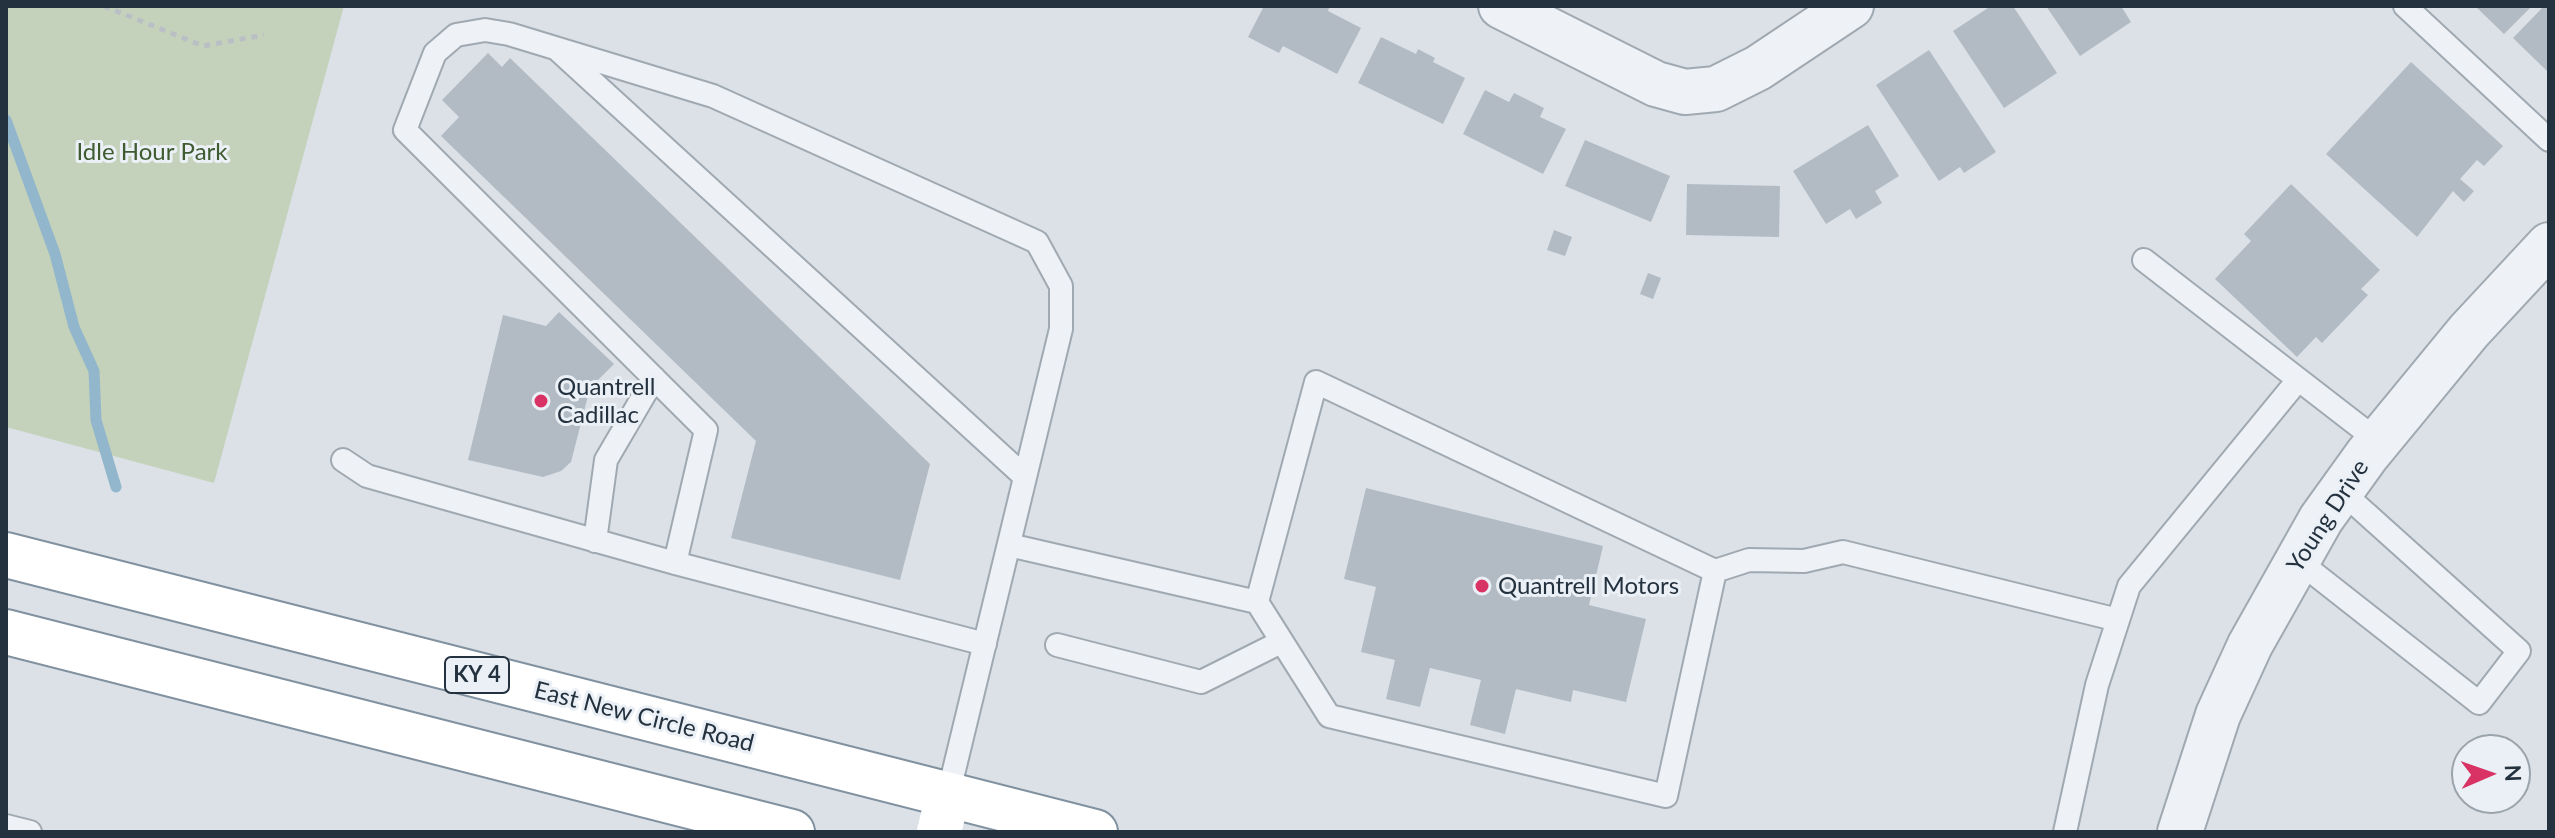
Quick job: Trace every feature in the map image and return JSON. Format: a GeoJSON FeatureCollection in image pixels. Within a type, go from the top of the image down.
{"type":"FeatureCollection","features":[{"type":"Feature","properties":{"kind":"highway","name":"East New Circle Road"},"geometry":{"type":"LineString","coordinates":[[6,555],[943,813],[1095,832]]}},
{"type":"Feature","properties":{"kind":"highway"},"geometry":{"type":"LineString","coordinates":[[6,632],[792,832]]}},
{"type":"Feature","properties":{"kind":"street"},"geometry":{"type":"LineString","coordinates":[[1501,6],[1656,84],[1685,92],[1716,89],[1758,68],[1851,6]]}},
{"type":"Feature","properties":{"kind":"street","name":"Young Drive"},"geometry":{"type":"LineString","coordinates":[[2180,832],[2218,715],[2250,645],[2297,560],[2341,491],[2378,441],[2469,331],[2549,245]]}},
{"type":"Feature","properties":{"kind":"lane"},"geometry":{"type":"LineString","coordinates":[[2405,6],[2549,140]]}},
{"type":"Feature","properties":{"kind":"lane"},"geometry":{"type":"LineString","coordinates":[[675,563],[706,430],[405,130],[435,53],[456,35],[485,30],[553,46],[713,96],[1037,242],[1061,286],[1061,329],[943,813]]}},
{"type":"Feature","properties":{"kind":"lane"},"geometry":{"type":"LineString","coordinates":[[553,46],[1025,477]]}},
{"type":"Feature","properties":{"kind":"lane"},"geometry":{"type":"LineString","coordinates":[[2144,260],[2378,441]]}},
{"type":"Feature","properties":{"kind":"lane"},"geometry":{"type":"LineString","coordinates":[[595,541],[606,460],[654,378]]}},
{"type":"Feature","properties":{"kind":"lane"},"geometry":{"type":"LineString","coordinates":[[2065,832],[2097,685],[2129,586],[2298,380]]}},
{"type":"Feature","properties":{"kind":"lane"},"geometry":{"type":"LineString","coordinates":[[1715,571],[1666,796],[1329,716],[1257,602],[1316,382],[1715,571],[1749,560],[1804,561],[1843,552],[2118,620]]}},
{"type":"Feature","properties":{"kind":"lane"},"geometry":{"type":"LineString","coordinates":[[343,460],[367,476],[675,563],[985,644]]}},
{"type":"Feature","properties":{"kind":"lane"},"geometry":{"type":"LineString","coordinates":[[2297,560],[2479,703],[2519,651],[2341,491]]}},
{"type":"Feature","properties":{"kind":"lane"},"geometry":{"type":"LineString","coordinates":[[1009,545],[1257,602]]}},
{"type":"Feature","properties":{"kind":"lane"},"geometry":{"type":"LineString","coordinates":[[1057,645],[1201,682],[1281,642]]}},
{"type":"Feature","properties":{"kind":"lane"},"geometry":{"type":"LineString","coordinates":[[6,826],[30,832]]}},
{"type":"Feature","properties":{"kind":"path"},"geometry":{"type":"LineString","coordinates":[[104,6],[203,46],[264,35]]}},
{"type":"Feature","properties":{"kind":"green space","name":"Idle Hour Park"},"geometry":{"type":"Polygon","coordinates":[[[6,6],[344,6],[214,483],[6,427],[6,6]]]}},
{"type":"Feature","properties":{"kind":"building"},"geometry":{"type":"Polygon","coordinates":[[[1264,6],[1330,6],[1328,11],[1361,28],[1337,74],[1283,46],[1279,53],[1248,37],[1264,6]]]}},
{"type":"Feature","properties":{"kind":"building"},"geometry":{"type":"Polygon","coordinates":[[[1991,6],[2013,6],[2057,73],[2004,108],[1953,31],[1991,6]]]}},
{"type":"Feature","properties":{"kind":"building"},"geometry":{"type":"Polygon","coordinates":[[[2046,6],[2121,6],[2131,22],[2080,56],[2046,6]]]}},
{"type":"Feature","properties":{"kind":"building"},"geometry":{"type":"Polygon","coordinates":[[[2475,6],[2532,6],[2504,34],[2475,6]]]}},
{"type":"Feature","properties":{"kind":"building"},"geometry":{"type":"Polygon","coordinates":[[[2544,6],[2549,6],[2549,73],[2513,38],[2544,6]]]}},
{"type":"Feature","properties":{"kind":"building"},"geometry":{"type":"Polygon","coordinates":[[[1381,37],[1416,54],[1418,49],[1435,58],[1433,62],[1465,78],[1443,124],[1358,83],[1381,37]]]}},
{"type":"Feature","properties":{"kind":"building"},"geometry":{"type":"Polygon","coordinates":[[[1929,50],[1996,152],[1964,173],[1960,167],[1939,181],[1876,85],[1929,50]]]}},
{"type":"Feature","properties":{"kind":"building"},"geometry":{"type":"Polygon","coordinates":[[[488,53],[502,67],[510,58],[930,464],[900,580],[731,538],[756,441],[441,136],[459,117],[442,100],[488,53]]]}},
{"type":"Feature","properties":{"kind":"building"},"geometry":{"type":"Polygon","coordinates":[[[2411,62],[2503,146],[2484,166],[2477,160],[2460,179],[2474,191],[2464,202],[2453,191],[2417,237],[2326,154],[2411,62]]]}},
{"type":"Feature","properties":{"kind":"building"},"geometry":{"type":"Polygon","coordinates":[[[1485,90],[1509,102],[1514,93],[1544,108],[1540,117],[1566,129],[1543,174],[1463,134],[1485,90]]]}},
{"type":"Feature","properties":{"kind":"building"},"geometry":{"type":"Polygon","coordinates":[[[1868,125],[1899,176],[1875,191],[1882,203],[1856,219],[1850,209],[1826,224],[1793,171],[1868,125]]]}},
{"type":"Feature","properties":{"kind":"building"},"geometry":{"type":"Polygon","coordinates":[[[1585,140],[1670,176],[1651,222],[1565,186],[1585,140]]]}},
{"type":"Feature","properties":{"kind":"building"},"geometry":{"type":"Polygon","coordinates":[[[1687,184],[1780,186],[1779,237],[1686,235],[1687,184]]]}},
{"type":"Feature","properties":{"kind":"building"},"geometry":{"type":"Polygon","coordinates":[[[2291,184],[2380,270],[2361,289],[2368,295],[2322,343],[2316,337],[2297,357],[2215,279],[2251,241],[2244,234],[2291,184]]]}},
{"type":"Feature","properties":{"kind":"building"},"geometry":{"type":"Polygon","coordinates":[[[1554,230],[1572,237],[1565,256],[1547,250],[1554,230]]]}},
{"type":"Feature","properties":{"kind":"building"},"geometry":{"type":"Polygon","coordinates":[[[1648,273],[1661,278],[1653,299],[1640,294],[1648,273]]]}},
{"type":"Feature","properties":{"kind":"building"},"geometry":{"type":"Polygon","coordinates":[[[559,312],[614,364],[590,388],[571,462],[561,471],[543,477],[468,460],[503,315],[546,326],[559,312]]]}},
{"type":"Feature","properties":{"kind":"building"},"geometry":{"type":"Polygon","coordinates":[[[1366,488],[1603,546],[1589,605],[1646,619],[1626,702],[1573,690],[1571,702],[1516,689],[1505,734],[1470,725],[1481,680],[1430,668],[1420,707],[1386,699],[1395,660],[1361,652],[1376,587],[1344,579],[1366,488]]]}},
{"type":"Feature","properties":{"kind":"waterway"},"geometry":{"type":"LineString","coordinates":[[6,120],[55,254],[74,327],[94,371],[96,420],[116,487]]}},
{"type":"Feature","properties":{"kind":"place","name":"Quantrell Cadillac"},"geometry":{"type":"Point","coordinates":[541,401]}},
{"type":"Feature","properties":{"kind":"place","name":"Quantrell Motors"},"geometry":{"type":"Point","coordinates":[1482,586]}}]}
